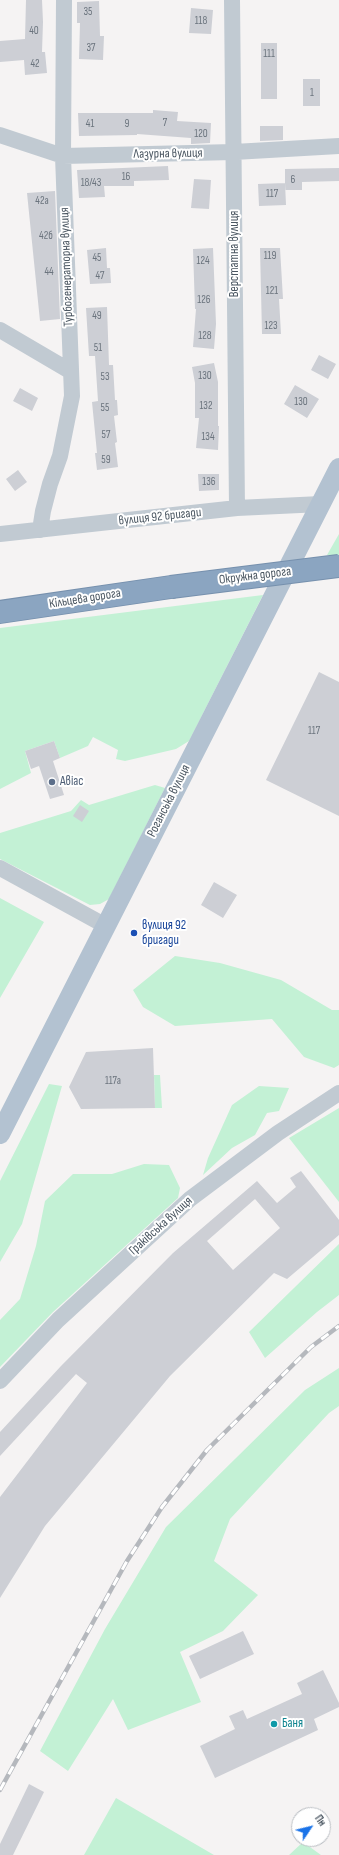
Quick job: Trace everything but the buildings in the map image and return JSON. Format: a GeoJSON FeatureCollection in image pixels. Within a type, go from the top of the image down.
{"type":"FeatureCollection","features":[{"type":"Feature","properties":{"kind":"highway","name":"Окружна дорога"},"geometry":{"type":"LineString","coordinates":[[171,587],[339,566]]}},
{"type":"Feature","properties":{"kind":"highway","name":"Кільцева дорога"},"geometry":{"type":"LineString","coordinates":[[0,612],[171,587]]}},
{"type":"Feature","properties":{"kind":"main road","name":"Роганська вулиця"},"geometry":{"type":"LineString","coordinates":[[0,1134],[339,468]]}},
{"type":"Feature","properties":{"kind":"street","name":"Турбогенераторна вулиця"},"geometry":{"type":"LineString","coordinates":[[40,530],[46,497],[60,456],[72,396],[63,156],[64,0]]}},
{"type":"Feature","properties":{"kind":"street","name":"Верстатна вулиця"},"geometry":{"type":"LineString","coordinates":[[232,0],[237,508]]}},
{"type":"Feature","properties":{"kind":"street","name":"Лазурна вулиця"},"geometry":{"type":"LineString","coordinates":[[0,135],[63,156],[234,152],[339,146]]}},
{"type":"Feature","properties":{"kind":"street"},"geometry":{"type":"LineString","coordinates":[[0,330],[70,371]]}},
{"type":"Feature","properties":{"kind":"street","name":"вулиця 92 бригади"},"geometry":{"type":"LineString","coordinates":[[0,534],[237,508],[321,504]]}},
{"type":"Feature","properties":{"kind":"street"},"geometry":{"type":"LineString","coordinates":[[0,868],[106,926]]}},
{"type":"Feature","properties":{"kind":"street","name":"Граківська вулиця"},"geometry":{"type":"LineString","coordinates":[[0,1380],[58,1320],[190,1199],[278,1133],[339,1093]]}},
{"type":"Feature","properties":{"kind":"green space"},"geometry":{"type":"Polygon","coordinates":[[[339,534],[339,555],[327,555],[339,534]]]}},
{"type":"Feature","properties":{"kind":"green space"},"geometry":{"type":"Polygon","coordinates":[[[263,595],[189,741],[176,749],[125,761],[116,759],[118,750],[93,737],[88,746],[60,758],[54,741],[25,751],[31,773],[0,789],[0,628],[263,595]]]}},
{"type":"Feature","properties":{"kind":"green space"},"geometry":{"type":"Polygon","coordinates":[[[155,785],[165,788],[109,899],[100,904],[90,905],[0,859],[0,833],[71,811],[81,800],[89,805],[155,785]]]}},
{"type":"Feature","properties":{"kind":"green space"},"geometry":{"type":"Polygon","coordinates":[[[0,898],[44,922],[0,998],[0,898]]]}},
{"type":"Feature","properties":{"kind":"green space"},"geometry":{"type":"Polygon","coordinates":[[[175,956],[220,963],[281,980],[332,1010],[339,1010],[339,1065],[334,1068],[304,1057],[272,1019],[175,1026],[143,1007],[133,990],[175,956]]]}},
{"type":"Feature","properties":{"kind":"green space"},"geometry":{"type":"Polygon","coordinates":[[[154,1075],[160,1075],[162,1108],[155,1108],[154,1075]]]}},
{"type":"Feature","properties":{"kind":"green space"},"geometry":{"type":"Polygon","coordinates":[[[49,1084],[62,1086],[22,1224],[0,1262],[0,1181],[49,1084]]]}},
{"type":"Feature","properties":{"kind":"green space"},"geometry":{"type":"Polygon","coordinates":[[[259,1086],[289,1088],[279,1111],[267,1113],[255,1135],[232,1148],[203,1175],[208,1158],[232,1105],[259,1086]]]}},
{"type":"Feature","properties":{"kind":"green space"},"geometry":{"type":"Polygon","coordinates":[[[339,1108],[339,1202],[289,1138],[339,1108]]]}},
{"type":"Feature","properties":{"kind":"green space"},"geometry":{"type":"Polygon","coordinates":[[[144,1164],[169,1165],[180,1188],[178,1198],[53,1312],[0,1367],[0,1320],[20,1299],[36,1246],[45,1201],[73,1174],[112,1174],[144,1164]]]}},
{"type":"Feature","properties":{"kind":"green space"},"geometry":{"type":"Polygon","coordinates":[[[339,1244],[339,1295],[317,1312],[265,1358],[249,1332],[339,1244]]]}},
{"type":"Feature","properties":{"kind":"green space"},"geometry":{"type":"Polygon","coordinates":[[[339,1368],[339,1406],[329,1413],[230,1519],[214,1561],[258,1595],[223,1631],[180,1652],[201,1702],[128,1730],[113,1699],[68,1771],[40,1751],[105,1629],[166,1527],[305,1390],[339,1368]]]}},
{"type":"Feature","properties":{"kind":"green space"},"geometry":{"type":"Polygon","coordinates":[[[116,1798],[214,1855],[84,1855],[116,1798]]]}},
{"type":"Feature","properties":{"kind":"green space"},"geometry":{"type":"Polygon","coordinates":[[[298,1847],[310,1847],[321,1855],[289,1855],[298,1847]]]}},
{"type":"Feature","properties":{"kind":"railway"},"geometry":{"type":"LineString","coordinates":[[0,1790],[127,1561],[162,1507],[207,1450],[311,1347],[339,1326]]}},
{"type":"Feature","properties":{"kind":"place","name":"Авіас"},"geometry":{"type":"Point","coordinates":[52,782]}},
{"type":"Feature","properties":{"kind":"place","name":"вулиця 92 бригади"},"geometry":{"type":"Point","coordinates":[134,933]}},
{"type":"Feature","properties":{"kind":"place","name":"Баня"},"geometry":{"type":"Point","coordinates":[274,1724]}}]}
